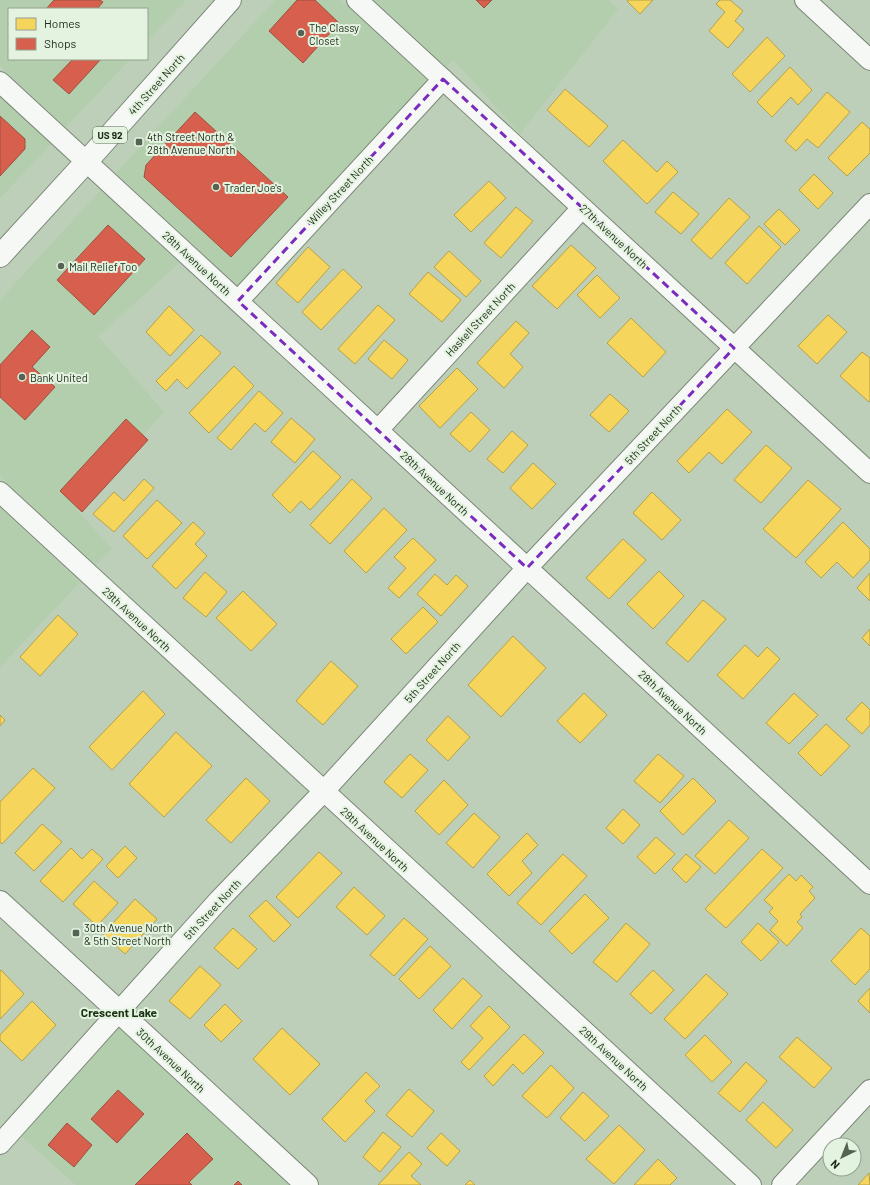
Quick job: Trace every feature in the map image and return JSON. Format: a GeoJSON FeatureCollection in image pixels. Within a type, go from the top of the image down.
{"type":"FeatureCollection","features":[{"type":"Feature","properties":{"kind":"street","name":"4th Street North"},"geometry":{"type":"LineString","coordinates":[[0,256],[87,162],[230,0]]}},
{"type":"Feature","properties":{"kind":"street","name":"27th Avenue North"},"geometry":{"type":"LineString","coordinates":[[357,0],[870,473]]}},
{"type":"Feature","properties":{"kind":"street"},"geometry":{"type":"LineString","coordinates":[[805,0],[870,60]]}},
{"type":"Feature","properties":{"kind":"street","name":"Willey Street North"},"geometry":{"type":"LineString","coordinates":[[238,301],[443,79]]}},
{"type":"Feature","properties":{"kind":"street","name":"28th Avenue North"},"geometry":{"type":"LineString","coordinates":[[0,82],[870,884]]}},
{"type":"Feature","properties":{"kind":"street","name":"5th Street North"},"geometry":{"type":"LineString","coordinates":[[0,1144],[218,901],[324,791],[527,568],[870,204]]}},
{"type":"Feature","properties":{"kind":"street","name":"Haskell Street North"},"geometry":{"type":"LineString","coordinates":[[378,430],[582,208]]}},
{"type":"Feature","properties":{"kind":"street","name":"29th Avenue North"},"geometry":{"type":"LineString","coordinates":[[0,492],[751,1185]]}},
{"type":"Feature","properties":{"kind":"street","name":"30th Avenue North"},"geometry":{"type":"LineString","coordinates":[[0,902],[307,1185]]}},
{"type":"Feature","properties":{"kind":"street"},"geometry":{"type":"LineString","coordinates":[[782,1185],[870,1090]]}},
{"type":"Feature","properties":{"kind":"highlighted area"},"geometry":{"type":"Polygon","coordinates":[[[443,79],[734,348],[527,568],[238,301],[443,79]]]}},
{"type":"Feature","properties":{"kind":"shaded area"},"geometry":{"type":"Polygon","coordinates":[[[0,0],[186,0],[148,40],[148,8],[8,8],[8,60],[129,60],[66,127],[0,66],[0,0]]]}},
{"type":"Feature","properties":{"kind":"shaded area"},"geometry":{"type":"Polygon","coordinates":[[[275,0],[340,0],[427,80],[238,286],[116,173],[275,0]]]}},
{"type":"Feature","properties":{"kind":"shaded area"},"geometry":{"type":"Polygon","coordinates":[[[374,0],[609,0],[618,9],[520,134],[453,59],[447,67],[374,0]]]}},
{"type":"Feature","properties":{"kind":"shaded area"},"geometry":{"type":"Polygon","coordinates":[[[0,97],[51,144],[0,198],[0,97]]]}},
{"type":"Feature","properties":{"kind":"shaded area"},"geometry":{"type":"Polygon","coordinates":[[[101,190],[179,263],[98,336],[164,412],[76,509],[112,549],[96,565],[0,476],[0,300],[101,190]]]}},
{"type":"Feature","properties":{"kind":"shaded area"},"geometry":{"type":"Polygon","coordinates":[[[0,508],[80,582],[0,667],[0,508]]]}},
{"type":"Feature","properties":{"kind":"shaded area"},"geometry":{"type":"Polygon","coordinates":[[[119,1028],[289,1185],[76,1185],[21,1136],[119,1028]]]}},
{"type":"Feature","properties":{"kind":"building: Homes"},"geometry":{"type":"Polygon","coordinates":[[[653,0],[640,14],[627,1],[653,0]]]}},
{"type":"Feature","properties":{"kind":"building: Homes"},"geometry":{"type":"Polygon","coordinates":[[[720,0],[730,0],[743,11],[735,21],[744,29],[728,48],[709,31],[725,12],[716,4],[720,0]]]}},
{"type":"Feature","properties":{"kind":"building: Homes"},"geometry":{"type":"Polygon","coordinates":[[[767,37],[785,56],[750,92],[732,74],[767,37]]]}},
{"type":"Feature","properties":{"kind":"building: Homes"},"geometry":{"type":"Polygon","coordinates":[[[790,67],[812,90],[798,105],[791,97],[772,117],[757,102],[790,67]]]}},
{"type":"Feature","properties":{"kind":"building: Homes"},"geometry":{"type":"Polygon","coordinates":[[[565,89],[608,126],[589,147],[547,110],[565,89]]]}},
{"type":"Feature","properties":{"kind":"building: Homes"},"geometry":{"type":"Polygon","coordinates":[[[827,92],[850,112],[818,148],[807,139],[796,151],[785,141],[827,92]]]}},
{"type":"Feature","properties":{"kind":"building: Homes"},"geometry":{"type":"Polygon","coordinates":[[[862,122],[870,129],[870,153],[847,176],[828,158],[862,122]]]}},
{"type":"Feature","properties":{"kind":"building: Homes"},"geometry":{"type":"Polygon","coordinates":[[[623,140],[657,172],[667,161],[678,172],[647,204],[603,161],[623,140]]]}},
{"type":"Feature","properties":{"kind":"building: Homes"},"geometry":{"type":"Polygon","coordinates":[[[814,174],[833,193],[818,209],[799,190],[814,174]]]}},
{"type":"Feature","properties":{"kind":"building: Homes"},"geometry":{"type":"Polygon","coordinates":[[[489,181],[506,198],[471,232],[454,215],[489,181]]]}},
{"type":"Feature","properties":{"kind":"building: Homes"},"geometry":{"type":"Polygon","coordinates":[[[673,192],[699,214],[681,234],[655,212],[673,192]]]}},
{"type":"Feature","properties":{"kind":"building: Homes"},"geometry":{"type":"Polygon","coordinates":[[[729,198],[750,217],[711,259],[691,240],[729,198]]]}},
{"type":"Feature","properties":{"kind":"building: Homes"},"geometry":{"type":"Polygon","coordinates":[[[516,207],[533,221],[501,258],[484,243],[516,207]]]}},
{"type":"Feature","properties":{"kind":"building: Homes"},"geometry":{"type":"Polygon","coordinates":[[[779,209],[800,230],[785,245],[764,224],[779,209]]]}},
{"type":"Feature","properties":{"kind":"building: Homes"},"geometry":{"type":"Polygon","coordinates":[[[759,226],[781,247],[747,284],[725,263],[759,226]]]}},
{"type":"Feature","properties":{"kind":"building: Homes"},"geometry":{"type":"Polygon","coordinates":[[[571,245],[596,268],[557,309],[532,286],[571,245]]]}},
{"type":"Feature","properties":{"kind":"building: Homes"},"geometry":{"type":"Polygon","coordinates":[[[308,247],[330,267],[298,303],[276,283],[308,247]]]}},
{"type":"Feature","properties":{"kind":"building: Homes"},"geometry":{"type":"Polygon","coordinates":[[[449,251],[481,281],[466,297],[434,267],[449,251]]]}},
{"type":"Feature","properties":{"kind":"building: Homes"},"geometry":{"type":"Polygon","coordinates":[[[343,269],[362,287],[321,330],[302,312],[343,269]]]}},
{"type":"Feature","properties":{"kind":"building: Homes"},"geometry":{"type":"Polygon","coordinates":[[[428,272],[461,300],[442,322],[409,294],[428,272]]]}},
{"type":"Feature","properties":{"kind":"building: Homes"},"geometry":{"type":"Polygon","coordinates":[[[597,275],[620,298],[600,318],[577,295],[597,275]]]}},
{"type":"Feature","properties":{"kind":"building: Homes"},"geometry":{"type":"Polygon","coordinates":[[[378,305],[395,320],[355,364],[338,349],[378,305]]]}},
{"type":"Feature","properties":{"kind":"building: Homes"},"geometry":{"type":"Polygon","coordinates":[[[169,306],[194,330],[170,356],[146,332],[169,306]]]}},
{"type":"Feature","properties":{"kind":"building: Homes"},"geometry":{"type":"Polygon","coordinates":[[[828,315],[847,332],[817,364],[798,346],[828,315]]]}},
{"type":"Feature","properties":{"kind":"building: Homes"},"geometry":{"type":"Polygon","coordinates":[[[631,318],[666,352],[643,377],[607,343],[631,318]]]}},
{"type":"Feature","properties":{"kind":"building: Homes"},"geometry":{"type":"Polygon","coordinates":[[[516,321],[529,333],[510,354],[523,367],[504,388],[477,363],[516,321]]]}},
{"type":"Feature","properties":{"kind":"building: Homes"},"geometry":{"type":"Polygon","coordinates":[[[201,335],[221,353],[187,389],[177,379],[166,391],[156,381],[201,335]]]}},
{"type":"Feature","properties":{"kind":"building: Homes"},"geometry":{"type":"Polygon","coordinates":[[[384,340],[408,360],[392,379],[368,359],[384,340]]]}},
{"type":"Feature","properties":{"kind":"building: Homes"},"geometry":{"type":"Polygon","coordinates":[[[862,352],[870,358],[869,402],[840,376],[862,352]]]}},
{"type":"Feature","properties":{"kind":"building: Homes"},"geometry":{"type":"Polygon","coordinates":[[[234,366],[254,386],[209,433],[189,413],[234,366]]]}},
{"type":"Feature","properties":{"kind":"building: Homes"},"geometry":{"type":"Polygon","coordinates":[[[457,368],[478,389],[440,428],[419,406],[457,368]]]}},
{"type":"Feature","properties":{"kind":"building: Homes"},"geometry":{"type":"Polygon","coordinates":[[[259,391],[283,413],[265,432],[255,423],[231,450],[217,438],[259,391]]]}},
{"type":"Feature","properties":{"kind":"building: Homes"},"geometry":{"type":"Polygon","coordinates":[[[610,394],[629,411],[609,432],[590,415],[610,394]]]}},
{"type":"Feature","properties":{"kind":"building: Homes"},"geometry":{"type":"Polygon","coordinates":[[[727,409],[752,432],[722,464],[709,452],[689,473],[677,461],[727,409]]]}},
{"type":"Feature","properties":{"kind":"building: Homes"},"geometry":{"type":"Polygon","coordinates":[[[471,412],[490,430],[470,452],[450,434],[471,412]]]}},
{"type":"Feature","properties":{"kind":"building: Homes"},"geometry":{"type":"Polygon","coordinates":[[[291,418],[315,439],[295,463],[271,442],[291,418]]]}},
{"type":"Feature","properties":{"kind":"building: Homes"},"geometry":{"type":"Polygon","coordinates":[[[512,431],[528,445],[503,473],[487,459],[512,431]]]}},
{"type":"Feature","properties":{"kind":"building: Homes"},"geometry":{"type":"Polygon","coordinates":[[[766,445],[792,468],[761,503],[734,480],[766,445]]]}},
{"type":"Feature","properties":{"kind":"building: Homes"},"geometry":{"type":"Polygon","coordinates":[[[313,451],[341,477],[310,510],[301,501],[290,513],[272,495],[313,451]]]}},
{"type":"Feature","properties":{"kind":"building: Homes"},"geometry":{"type":"Polygon","coordinates":[[[533,463],[556,484],[532,509],[510,488],[533,463]]]}},
{"type":"Feature","properties":{"kind":"building: Homes"},"geometry":{"type":"Polygon","coordinates":[[[144,479],[154,488],[114,532],[93,514],[114,492],[124,501],[144,479]]]}},
{"type":"Feature","properties":{"kind":"building: Homes"},"geometry":{"type":"Polygon","coordinates":[[[352,479],[372,498],[330,544],[310,525],[352,479]]]}},
{"type":"Feature","properties":{"kind":"building: Homes"},"geometry":{"type":"Polygon","coordinates":[[[808,480],[841,509],[796,558],[763,529],[808,480]]]}},
{"type":"Feature","properties":{"kind":"building: Homes"},"geometry":{"type":"Polygon","coordinates":[[[652,492],[681,520],[662,540],[633,513],[652,492]]]}},
{"type":"Feature","properties":{"kind":"building: Homes"},"geometry":{"type":"Polygon","coordinates":[[[157,500],[182,523],[147,559],[123,536],[157,500]]]}},
{"type":"Feature","properties":{"kind":"building: Homes"},"geometry":{"type":"Polygon","coordinates":[[[384,508],[407,530],[366,573],[344,551],[384,508]]]}},
{"type":"Feature","properties":{"kind":"building: Homes"},"geometry":{"type":"Polygon","coordinates":[[[193,522],[205,533],[195,544],[207,556],[176,589],[152,566],[193,522]]]}},
{"type":"Feature","properties":{"kind":"building: Homes"},"geometry":{"type":"Polygon","coordinates":[[[843,522],[870,549],[870,560],[853,578],[837,562],[821,578],[805,562],[843,522]]]}},
{"type":"Feature","properties":{"kind":"building: Homes"},"geometry":{"type":"Polygon","coordinates":[[[413,538],[436,560],[399,598],[388,588],[406,568],[394,557],[413,538]]]}},
{"type":"Feature","properties":{"kind":"building: Homes"},"geometry":{"type":"Polygon","coordinates":[[[623,539],[646,560],[609,599],[586,578],[623,539]]]}},
{"type":"Feature","properties":{"kind":"building: Homes"},"geometry":{"type":"Polygon","coordinates":[[[659,571],[684,596],[653,629],[627,604],[659,571]]]}},
{"type":"Feature","properties":{"kind":"building: Homes"},"geometry":{"type":"Polygon","coordinates":[[[205,572],[227,592],[206,617],[183,598],[205,572]]]}},
{"type":"Feature","properties":{"kind":"building: Homes"},"geometry":{"type":"Polygon","coordinates":[[[870,573],[870,601],[857,588],[870,573]]]}},
{"type":"Feature","properties":{"kind":"building: Homes"},"geometry":{"type":"Polygon","coordinates":[[[435,574],[447,585],[456,575],[468,586],[441,616],[417,594],[435,574]]]}},
{"type":"Feature","properties":{"kind":"building: Homes"},"geometry":{"type":"Polygon","coordinates":[[[243,591],[277,624],[251,651],[216,618],[243,591]]]}},
{"type":"Feature","properties":{"kind":"building: Homes"},"geometry":{"type":"Polygon","coordinates":[[[703,600],[726,619],[688,662],[666,643],[703,600]]]}},
{"type":"Feature","properties":{"kind":"building: Homes"},"geometry":{"type":"Polygon","coordinates":[[[423,607],[438,622],[406,654],[391,639],[423,607]]]}},
{"type":"Feature","properties":{"kind":"building: Homes"},"geometry":{"type":"Polygon","coordinates":[[[58,615],[78,634],[40,676],[20,657],[58,615]]]}},
{"type":"Feature","properties":{"kind":"building: Homes"},"geometry":{"type":"Polygon","coordinates":[[[870,629],[870,646],[862,638],[870,629]]]}},
{"type":"Feature","properties":{"kind":"building: Homes"},"geometry":{"type":"Polygon","coordinates":[[[513,636],[546,668],[501,717],[468,685],[513,636]]]}},
{"type":"Feature","properties":{"kind":"building: Homes"},"geometry":{"type":"Polygon","coordinates":[[[745,645],[758,657],[767,647],[780,659],[743,699],[717,675],[745,645]]]}},
{"type":"Feature","properties":{"kind":"building: Homes"},"geometry":{"type":"Polygon","coordinates":[[[331,661],[358,686],[323,725],[296,701],[331,661]]]}},
{"type":"Feature","properties":{"kind":"building: Homes"},"geometry":{"type":"Polygon","coordinates":[[[143,691],[165,714],[112,770],[89,747],[143,691]]]}},
{"type":"Feature","properties":{"kind":"building: Homes"},"geometry":{"type":"Polygon","coordinates":[[[584,693],[607,715],[580,743],[557,721],[584,693]]]}},
{"type":"Feature","properties":{"kind":"building: Homes"},"geometry":{"type":"Polygon","coordinates":[[[794,693],[818,715],[789,744],[766,723],[794,693]]]}},
{"type":"Feature","properties":{"kind":"building: Homes"},"geometry":{"type":"Polygon","coordinates":[[[862,702],[870,710],[870,725],[862,734],[846,719],[862,702]]]}},
{"type":"Feature","properties":{"kind":"building: Homes"},"geometry":{"type":"Polygon","coordinates":[[[0,715],[5,720],[0,726],[0,715]]]}},
{"type":"Feature","properties":{"kind":"building: Homes"},"geometry":{"type":"Polygon","coordinates":[[[448,716],[470,737],[448,761],[426,740],[448,716]]]}},
{"type":"Feature","properties":{"kind":"building: Homes"},"geometry":{"type":"Polygon","coordinates":[[[826,724],[850,746],[821,776],[798,753],[826,724]]]}},
{"type":"Feature","properties":{"kind":"building: Homes"},"geometry":{"type":"Polygon","coordinates":[[[176,732],[212,766],[164,817],[129,784],[176,732]]]}},
{"type":"Feature","properties":{"kind":"building: Homes"},"geometry":{"type":"Polygon","coordinates":[[[410,754],[428,770],[402,798],[384,782],[410,754]]]}},
{"type":"Feature","properties":{"kind":"building: Homes"},"geometry":{"type":"Polygon","coordinates":[[[658,754],[684,776],[660,803],[634,781],[658,754]]]}},
{"type":"Feature","properties":{"kind":"building: Homes"},"geometry":{"type":"Polygon","coordinates":[[[33,768],[55,788],[2,844],[0,842],[0,802],[33,768]]]}},
{"type":"Feature","properties":{"kind":"building: Homes"},"geometry":{"type":"Polygon","coordinates":[[[246,778],[270,801],[231,843],[206,820],[246,778]]]}},
{"type":"Feature","properties":{"kind":"building: Homes"},"geometry":{"type":"Polygon","coordinates":[[[693,778],[716,801],[683,835],[660,811],[693,778]]]}},
{"type":"Feature","properties":{"kind":"building: Homes"},"geometry":{"type":"Polygon","coordinates":[[[444,780],[468,805],[439,835],[415,811],[444,780]]]}},
{"type":"Feature","properties":{"kind":"building: Homes"},"geometry":{"type":"Polygon","coordinates":[[[623,809],[640,825],[623,844],[606,828],[623,809]]]}},
{"type":"Feature","properties":{"kind":"building: Homes"},"geometry":{"type":"Polygon","coordinates":[[[474,813],[500,837],[473,868],[446,843],[474,813]]]}},
{"type":"Feature","properties":{"kind":"building: Homes"},"geometry":{"type":"Polygon","coordinates":[[[729,820],[749,838],[715,874],[695,856],[729,820]]]}},
{"type":"Feature","properties":{"kind":"building: Homes"},"geometry":{"type":"Polygon","coordinates":[[[42,824],[62,842],[34,871],[15,853],[42,824]]]}},
{"type":"Feature","properties":{"kind":"building: Homes"},"geometry":{"type":"Polygon","coordinates":[[[527,833],[538,845],[522,861],[532,873],[509,896],[487,874],[527,833]]]}},
{"type":"Feature","properties":{"kind":"building: Homes"},"geometry":{"type":"Polygon","coordinates":[[[656,837],[675,854],[655,874],[637,857],[656,837]]]}},
{"type":"Feature","properties":{"kind":"building: Homes"},"geometry":{"type":"Polygon","coordinates":[[[125,846],[137,858],[118,878],[106,866],[125,846]]]}},
{"type":"Feature","properties":{"kind":"building: Homes"},"geometry":{"type":"Polygon","coordinates":[[[71,848],[82,859],[92,849],[103,859],[63,902],[40,881],[71,848]]]}},
{"type":"Feature","properties":{"kind":"building: Homes"},"geometry":{"type":"Polygon","coordinates":[[[762,849],[783,868],[726,928],[705,909],[762,849]]]}},
{"type":"Feature","properties":{"kind":"building: Homes"},"geometry":{"type":"Polygon","coordinates":[[[319,852],[342,873],[298,918],[276,897],[319,852]]]}},
{"type":"Feature","properties":{"kind":"building: Homes"},"geometry":{"type":"Polygon","coordinates":[[[563,854],[587,876],[541,925],[517,903],[563,854]]]}},
{"type":"Feature","properties":{"kind":"building: Homes"},"geometry":{"type":"Polygon","coordinates":[[[686,854],[701,867],[686,883],[672,869],[686,854]]]}},
{"type":"Feature","properties":{"kind":"building: Homes"},"geometry":{"type":"Polygon","coordinates":[[[789,874],[796,881],[801,875],[813,887],[809,891],[815,898],[800,914],[802,917],[797,922],[803,928],[787,946],[770,930],[778,921],[769,912],[773,908],[764,900],[789,874]]]}},
{"type":"Feature","properties":{"kind":"building: Homes"},"geometry":{"type":"Polygon","coordinates":[[[94,881],[118,903],[97,926],[73,904],[94,881]]]}},
{"type":"Feature","properties":{"kind":"building: Homes"},"geometry":{"type":"Polygon","coordinates":[[[354,887],[385,916],[367,935],[336,907],[354,887]]]}},
{"type":"Feature","properties":{"kind":"building: Homes"},"geometry":{"type":"Polygon","coordinates":[[[585,894],[609,918],[572,954],[549,931],[585,894]]]}},
{"type":"Feature","properties":{"kind":"building: Homes"},"geometry":{"type":"Polygon","coordinates":[[[135,899],[157,919],[125,954],[103,934],[135,899]]]}},
{"type":"Feature","properties":{"kind":"building: Homes"},"geometry":{"type":"Polygon","coordinates":[[[266,900],[291,925],[274,942],[249,916],[266,900]]]}},
{"type":"Feature","properties":{"kind":"building: Homes"},"geometry":{"type":"Polygon","coordinates":[[[404,918],[428,939],[394,976],[370,955],[404,918]]]}},
{"type":"Feature","properties":{"kind":"building: Homes"},"geometry":{"type":"Polygon","coordinates":[[[626,923],[650,944],[617,982],[593,962],[626,923]]]}},
{"type":"Feature","properties":{"kind":"building: Homes"},"geometry":{"type":"Polygon","coordinates":[[[758,923],[779,942],[761,961],[741,942],[758,923]]]}},
{"type":"Feature","properties":{"kind":"building: Homes"},"geometry":{"type":"Polygon","coordinates":[[[233,928],[257,949],[238,969],[214,948],[233,928]]]}},
{"type":"Feature","properties":{"kind":"building: Homes"},"geometry":{"type":"Polygon","coordinates":[[[861,928],[870,936],[870,969],[855,985],[831,961],[861,928]]]}},
{"type":"Feature","properties":{"kind":"building: Homes"},"geometry":{"type":"Polygon","coordinates":[[[430,946],[451,966],[419,999],[399,979],[430,946]]]}},
{"type":"Feature","properties":{"kind":"building: Homes"},"geometry":{"type":"Polygon","coordinates":[[[200,966],[221,985],[190,1019],[169,1001],[200,966]]]}},
{"type":"Feature","properties":{"kind":"building: Homes"},"geometry":{"type":"Polygon","coordinates":[[[1,970],[24,994],[0,1019],[0,971],[1,970]]]}},
{"type":"Feature","properties":{"kind":"building: Homes"},"geometry":{"type":"Polygon","coordinates":[[[653,970],[674,990],[651,1014],[630,994],[653,970]]]}},
{"type":"Feature","properties":{"kind":"building: Homes"},"geometry":{"type":"Polygon","coordinates":[[[706,974],[728,994],[685,1039],[664,1019],[706,974]]]}},
{"type":"Feature","properties":{"kind":"building: Homes"},"geometry":{"type":"Polygon","coordinates":[[[463,978],[482,996],[452,1029],[433,1010],[463,978]]]}},
{"type":"Feature","properties":{"kind":"building: Homes"},"geometry":{"type":"Polygon","coordinates":[[[870,988],[870,1013],[858,1001],[870,988]]]}},
{"type":"Feature","properties":{"kind":"building: Homes"},"geometry":{"type":"Polygon","coordinates":[[[32,1001],[56,1025],[22,1061],[0,1040],[0,1035],[32,1001]]]}},
{"type":"Feature","properties":{"kind":"building: Homes"},"geometry":{"type":"Polygon","coordinates":[[[225,1004],[242,1021],[221,1042],[204,1025],[225,1004]]]}},
{"type":"Feature","properties":{"kind":"building: Homes"},"geometry":{"type":"Polygon","coordinates":[[[489,1006],[510,1027],[469,1070],[461,1062],[483,1038],[470,1026],[489,1006]]]}},
{"type":"Feature","properties":{"kind":"building: Homes"},"geometry":{"type":"Polygon","coordinates":[[[282,1028],[320,1064],[290,1095],[253,1059],[282,1028]]]}},
{"type":"Feature","properties":{"kind":"building: Homes"},"geometry":{"type":"Polygon","coordinates":[[[524,1034],[544,1053],[523,1074],[513,1064],[493,1086],[484,1076],[524,1034]]]}},
{"type":"Feature","properties":{"kind":"building: Homes"},"geometry":{"type":"Polygon","coordinates":[[[705,1035],[732,1062],[712,1082],[685,1055],[705,1035]]]}},
{"type":"Feature","properties":{"kind":"building: Homes"},"geometry":{"type":"Polygon","coordinates":[[[797,1037],[832,1068],[814,1088],[779,1057],[797,1037]]]}},
{"type":"Feature","properties":{"kind":"building: Homes"},"geometry":{"type":"Polygon","coordinates":[[[746,1062],[767,1081],[740,1112],[718,1093],[746,1062]]]}},
{"type":"Feature","properties":{"kind":"building: Homes"},"geometry":{"type":"Polygon","coordinates":[[[551,1065],[574,1088],[547,1118],[522,1096],[551,1065]]]}},
{"type":"Feature","properties":{"kind":"building: Homes"},"geometry":{"type":"Polygon","coordinates":[[[366,1072],[380,1086],[365,1101],[375,1111],[345,1142],[322,1119],[366,1072]]]}},
{"type":"Feature","properties":{"kind":"building: Homes"},"geometry":{"type":"Polygon","coordinates":[[[409,1089],[434,1111],[412,1137],[386,1115],[409,1089]]]}},
{"type":"Feature","properties":{"kind":"building: Homes"},"geometry":{"type":"Polygon","coordinates":[[[583,1092],[609,1116],[585,1141],[560,1118],[583,1092]]]}},
{"type":"Feature","properties":{"kind":"building: Homes"},"geometry":{"type":"Polygon","coordinates":[[[763,1102],[793,1130],[776,1148],[746,1120],[763,1102]]]}},
{"type":"Feature","properties":{"kind":"building: Homes"},"geometry":{"type":"Polygon","coordinates":[[[619,1125],[645,1150],[614,1184],[586,1159],[619,1125]]]}},
{"type":"Feature","properties":{"kind":"building: Homes"},"geometry":{"type":"Polygon","coordinates":[[[383,1132],[401,1147],[380,1172],[363,1157],[383,1132]]]}},
{"type":"Feature","properties":{"kind":"building: Homes"},"geometry":{"type":"Polygon","coordinates":[[[441,1133],[460,1151],[447,1166],[427,1148],[441,1133]]]}},
{"type":"Feature","properties":{"kind":"building: Homes"},"geometry":{"type":"Polygon","coordinates":[[[409,1152],[422,1164],[411,1176],[421,1185],[378,1185],[409,1152]]]}},
{"type":"Feature","properties":{"kind":"building: Homes"},"geometry":{"type":"Polygon","coordinates":[[[658,1159],[677,1178],[670,1185],[634,1185],[658,1159]]]}},
{"type":"Feature","properties":{"kind":"building: Homes"},"geometry":{"type":"Polygon","coordinates":[[[869,1173],[870,1185],[858,1185],[869,1173]]]}},
{"type":"Feature","properties":{"kind":"building: Homes"},"geometry":{"type":"Polygon","coordinates":[[[470,1180],[475,1185],[465,1185],[470,1180]]]}},
{"type":"Feature","properties":{"kind":"building: Shops"},"geometry":{"type":"Polygon","coordinates":[[[54,0],[100,0],[103,2],[98,8],[47,8],[54,0]]]}},
{"type":"Feature","properties":{"kind":"building: Shops"},"geometry":{"type":"Polygon","coordinates":[[[297,0],[315,0],[339,23],[303,63],[269,31],[297,0]]]}},
{"type":"Feature","properties":{"kind":"building: Shops"},"geometry":{"type":"Polygon","coordinates":[[[476,0],[492,0],[484,8],[476,0]]]}},
{"type":"Feature","properties":{"kind":"building: Shops"},"geometry":{"type":"Polygon","coordinates":[[[72,60],[100,60],[69,94],[53,80],[72,60]]]}},
{"type":"Feature","properties":{"kind":"building: Shops","name":"Trader Joe's"},"geometry":{"type":"Polygon","coordinates":[[[195,112],[288,197],[231,257],[144,177],[146,165],[195,112]]]}},
{"type":"Feature","properties":{"kind":"building: Shops"},"geometry":{"type":"Polygon","coordinates":[[[0,116],[25,139],[25,149],[0,176],[0,116]]]}},
{"type":"Feature","properties":{"kind":"building: Shops"},"geometry":{"type":"Polygon","coordinates":[[[108,225],[145,259],[94,315],[57,280],[108,225]]]}},
{"type":"Feature","properties":{"kind":"building: Shops","name":"Bank United"},"geometry":{"type":"Polygon","coordinates":[[[32,330],[50,347],[32,367],[55,387],[25,420],[0,397],[0,365],[32,330]]]}},
{"type":"Feature","properties":{"kind":"building: Shops"},"geometry":{"type":"Polygon","coordinates":[[[126,419],[148,440],[82,512],[60,491],[126,419]]]}},
{"type":"Feature","properties":{"kind":"building: Shops"},"geometry":{"type":"Polygon","coordinates":[[[118,1090],[144,1114],[117,1143],[91,1119],[118,1090]]]}},
{"type":"Feature","properties":{"kind":"building: Shops"},"geometry":{"type":"Polygon","coordinates":[[[67,1123],[92,1145],[74,1167],[48,1145],[67,1123]]]}},
{"type":"Feature","properties":{"kind":"building: Shops"},"geometry":{"type":"Polygon","coordinates":[[[187,1133],[213,1159],[189,1182],[192,1185],[135,1185],[187,1133]]]}},
{"type":"Feature","properties":{"kind":"building: Shops"},"geometry":{"type":"Polygon","coordinates":[[[238,1181],[242,1185],[234,1185],[238,1181]]]}},
{"type":"Feature","properties":{"kind":"place","name":"The Classy Closet"},"geometry":{"type":"Point","coordinates":[301,33]}},
{"type":"Feature","properties":{"kind":"place","name":"4th Street North & 28th Avenue North"},"geometry":{"type":"Point","coordinates":[139,142]}},
{"type":"Feature","properties":{"kind":"place","name":"Trader Joe's"},"geometry":{"type":"Point","coordinates":[216,187]}},
{"type":"Feature","properties":{"kind":"place","name":"Mail Relief Too"},"geometry":{"type":"Point","coordinates":[61,266]}},
{"type":"Feature","properties":{"kind":"place","name":"Bank United"},"geometry":{"type":"Point","coordinates":[22,377]}},
{"type":"Feature","properties":{"kind":"place","name":"30th Avenue North & 5th Street North"},"geometry":{"type":"Point","coordinates":[76,933]}},
{"type":"Feature","properties":{"kind":"district","name":"Crescent Lake"},"geometry":{"type":"Point","coordinates":[119,1012]}}]}
